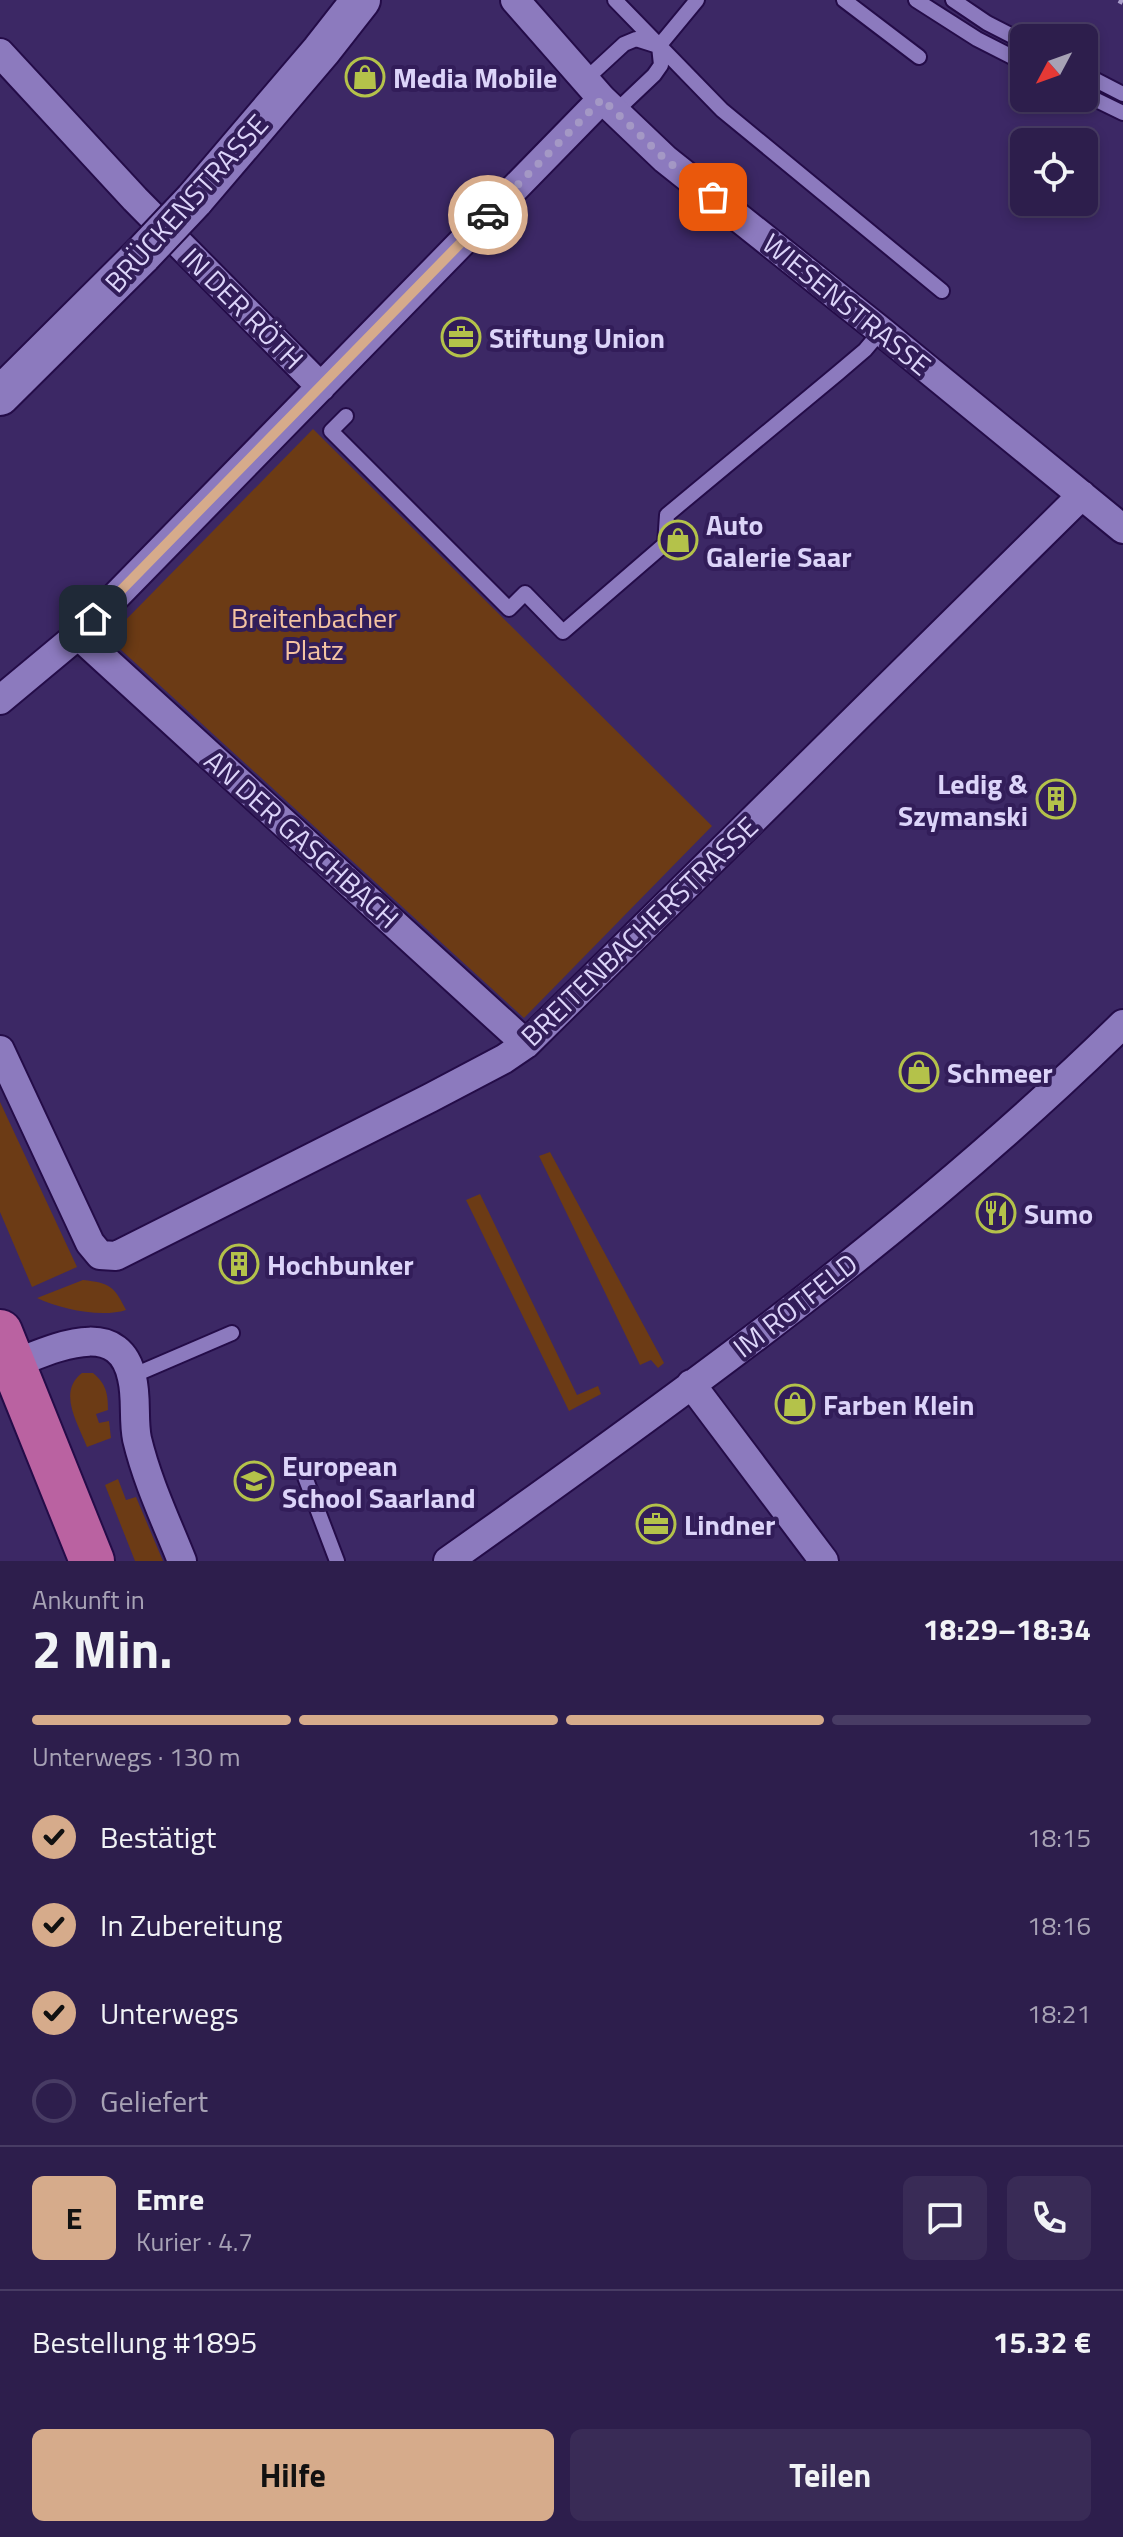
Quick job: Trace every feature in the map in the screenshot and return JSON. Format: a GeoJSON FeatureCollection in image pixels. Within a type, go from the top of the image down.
{"type":"FeatureCollection","features":[{"type":"Feature","properties":{"kind":"main road","name":"BRÜCKENSTRASSE"},"geometry":{"type":"LineString","coordinates":[[0,396],[194,200],[361,0]]}},
{"type":"Feature","properties":{"kind":"main road"},"geometry":{"type":"LineString","coordinates":[[7,1348],[92,1561]]}},
{"type":"Feature","properties":{"kind":"street","name":"WIESENSTRASSE"},"geometry":{"type":"LineString","coordinates":[[515,0],[601,97],[665,159],[1123,529]]}},
{"type":"Feature","properties":{"kind":"street","name":"IN DER RÖTH"},"geometry":{"type":"LineString","coordinates":[[0,53],[135,199],[321,387]]}},
{"type":"Feature","properties":{"kind":"street"},"geometry":{"type":"LineString","coordinates":[[0,700],[78,635],[601,97]]}},
{"type":"Feature","properties":{"kind":"street","name":"BREITENBACHERSTRASSE"},"geometry":{"type":"LineString","coordinates":[[0,1050],[90,1243],[100,1255],[116,1256],[479,1072],[526,1044],[1082,495]]}},
{"type":"Feature","properties":{"kind":"street","name":"AN DER GASCHBACH"},"geometry":{"type":"LineString","coordinates":[[78,635],[526,1044]]}},
{"type":"Feature","properties":{"kind":"street","name":"IM ROTFELD"},"geometry":{"type":"LineString","coordinates":[[448,1561],[840,1271],[1005,1135],[1123,1024]]}},
{"type":"Feature","properties":{"kind":"street"},"geometry":{"type":"LineString","coordinates":[[7,1348],[94,1340],[112,1346],[123,1357],[132,1376],[136,1429],[143,1464],[182,1561]]}},
{"type":"Feature","properties":{"kind":"street"},"geometry":{"type":"LineString","coordinates":[[691,1384],[824,1561]]}},
{"type":"Feature","properties":{"kind":"lane"},"geometry":{"type":"LineString","coordinates":[[601,97],[654,75],[661,65],[659,46],[697,0]]}},
{"type":"Feature","properties":{"kind":"lane"},"geometry":{"type":"LineString","coordinates":[[844,0],[919,57]]}},
{"type":"Feature","properties":{"kind":"lane"},"geometry":{"type":"LineString","coordinates":[[916,0],[1010,56]]}},
{"type":"Feature","properties":{"kind":"lane"},"geometry":{"type":"LineString","coordinates":[[953,0],[1010,35]]}},
{"type":"Feature","properties":{"kind":"lane"},"geometry":{"type":"LineString","coordinates":[[617,1],[722,110],[942,291]]}},
{"type":"Feature","properties":{"kind":"lane"},"geometry":{"type":"LineString","coordinates":[[601,97],[624,44],[636,39],[659,46]]}},
{"type":"Feature","properties":{"kind":"lane"},"geometry":{"type":"LineString","coordinates":[[1098,81],[1123,94]]}},
{"type":"Feature","properties":{"kind":"lane"},"geometry":{"type":"LineString","coordinates":[[1098,101],[1123,113]]}},
{"type":"Feature","properties":{"kind":"lane"},"geometry":{"type":"LineString","coordinates":[[346,416],[331,431],[509,609],[525,593],[563,632],[665,544],[667,515],[865,350],[881,331]]}},
{"type":"Feature","properties":{"kind":"lane"},"geometry":{"type":"LineString","coordinates":[[132,1376],[232,1333]]}},
{"type":"Feature","properties":{"kind":"lane"},"geometry":{"type":"LineString","coordinates":[[302,1469],[337,1561]]}},
{"type":"Feature","properties":{"kind":"green space","name":"Breitenbacher Platz"},"geometry":{"type":"Polygon","coordinates":[[[313,429],[712,826],[524,1018],[108,638],[313,429]]]}},
{"type":"Feature","properties":{"kind":"green space"},"geometry":{"type":"Polygon","coordinates":[[[0,1102],[77,1267],[32,1287],[0,1212],[0,1102]]]}},
{"type":"Feature","properties":{"kind":"green space"},"geometry":{"type":"Polygon","coordinates":[[[550,1152],[664,1363],[658,1368],[651,1360],[640,1365],[539,1156],[550,1152]]]}},
{"type":"Feature","properties":{"kind":"green space"},"geometry":{"type":"Polygon","coordinates":[[[480,1194],[577,1395],[598,1386],[601,1394],[569,1411],[466,1200],[480,1194]]]}},
{"type":"Feature","properties":{"kind":"green space"},"geometry":{"type":"Polygon","coordinates":[[[83,1280],[110,1287],[126,1310],[105,1313],[81,1311],[37,1298],[83,1280]]]}},
{"type":"Feature","properties":{"kind":"green space"},"geometry":{"type":"Polygon","coordinates":[[[82,1373],[93,1373],[105,1389],[108,1410],[96,1414],[99,1423],[109,1421],[111,1438],[87,1447],[70,1398],[71,1389],[82,1373]]]}},
{"type":"Feature","properties":{"kind":"green space"},"geometry":{"type":"Polygon","coordinates":[[[118,1479],[126,1500],[136,1497],[163,1561],[135,1561],[105,1485],[118,1479]]]}},
{"type":"Feature","properties":{"kind":"railway"},"geometry":{"type":"LineString","coordinates":[[1119,0],[1123,2]]}},
{"type":"Feature","properties":{"kind":"way so far"},"geometry":{"type":"LineString","coordinates":[[488,215],[602,99],[665,159],[713,197]]}},
{"type":"Feature","properties":{"kind":"place","name":"Media Mobile"},"geometry":{"type":"Point","coordinates":[365,77]}},
{"type":"Feature","properties":{"kind":"place","name":"Stiftung Union"},"geometry":{"type":"Point","coordinates":[461,337]}},
{"type":"Feature","properties":{"kind":"place","name":"Auto Galerie Saar"},"geometry":{"type":"Point","coordinates":[678,540]}},
{"type":"Feature","properties":{"kind":"place","name":"Ledig & Szymanski"},"geometry":{"type":"Point","coordinates":[1056,799]}},
{"type":"Feature","properties":{"kind":"place","name":"Schmeer"},"geometry":{"type":"Point","coordinates":[919,1072]}},
{"type":"Feature","properties":{"kind":"place","name":"Sumo"},"geometry":{"type":"Point","coordinates":[996,1213]}},
{"type":"Feature","properties":{"kind":"place","name":"Hochbunker"},"geometry":{"type":"Point","coordinates":[239,1264]}},
{"type":"Feature","properties":{"kind":"place","name":"Farben Klein"},"geometry":{"type":"Point","coordinates":[795,1404]}},
{"type":"Feature","properties":{"kind":"place","name":"European School Saarland"},"geometry":{"type":"Point","coordinates":[254,1481]}},
{"type":"Feature","properties":{"kind":"place","name":"Lindner"},"geometry":{"type":"Point","coordinates":[656,1524]}},
{"type":"Feature","properties":{"kind":"route"},"geometry":{"type":"LineString","coordinates":[[93,619],[488,215]]}}]}
